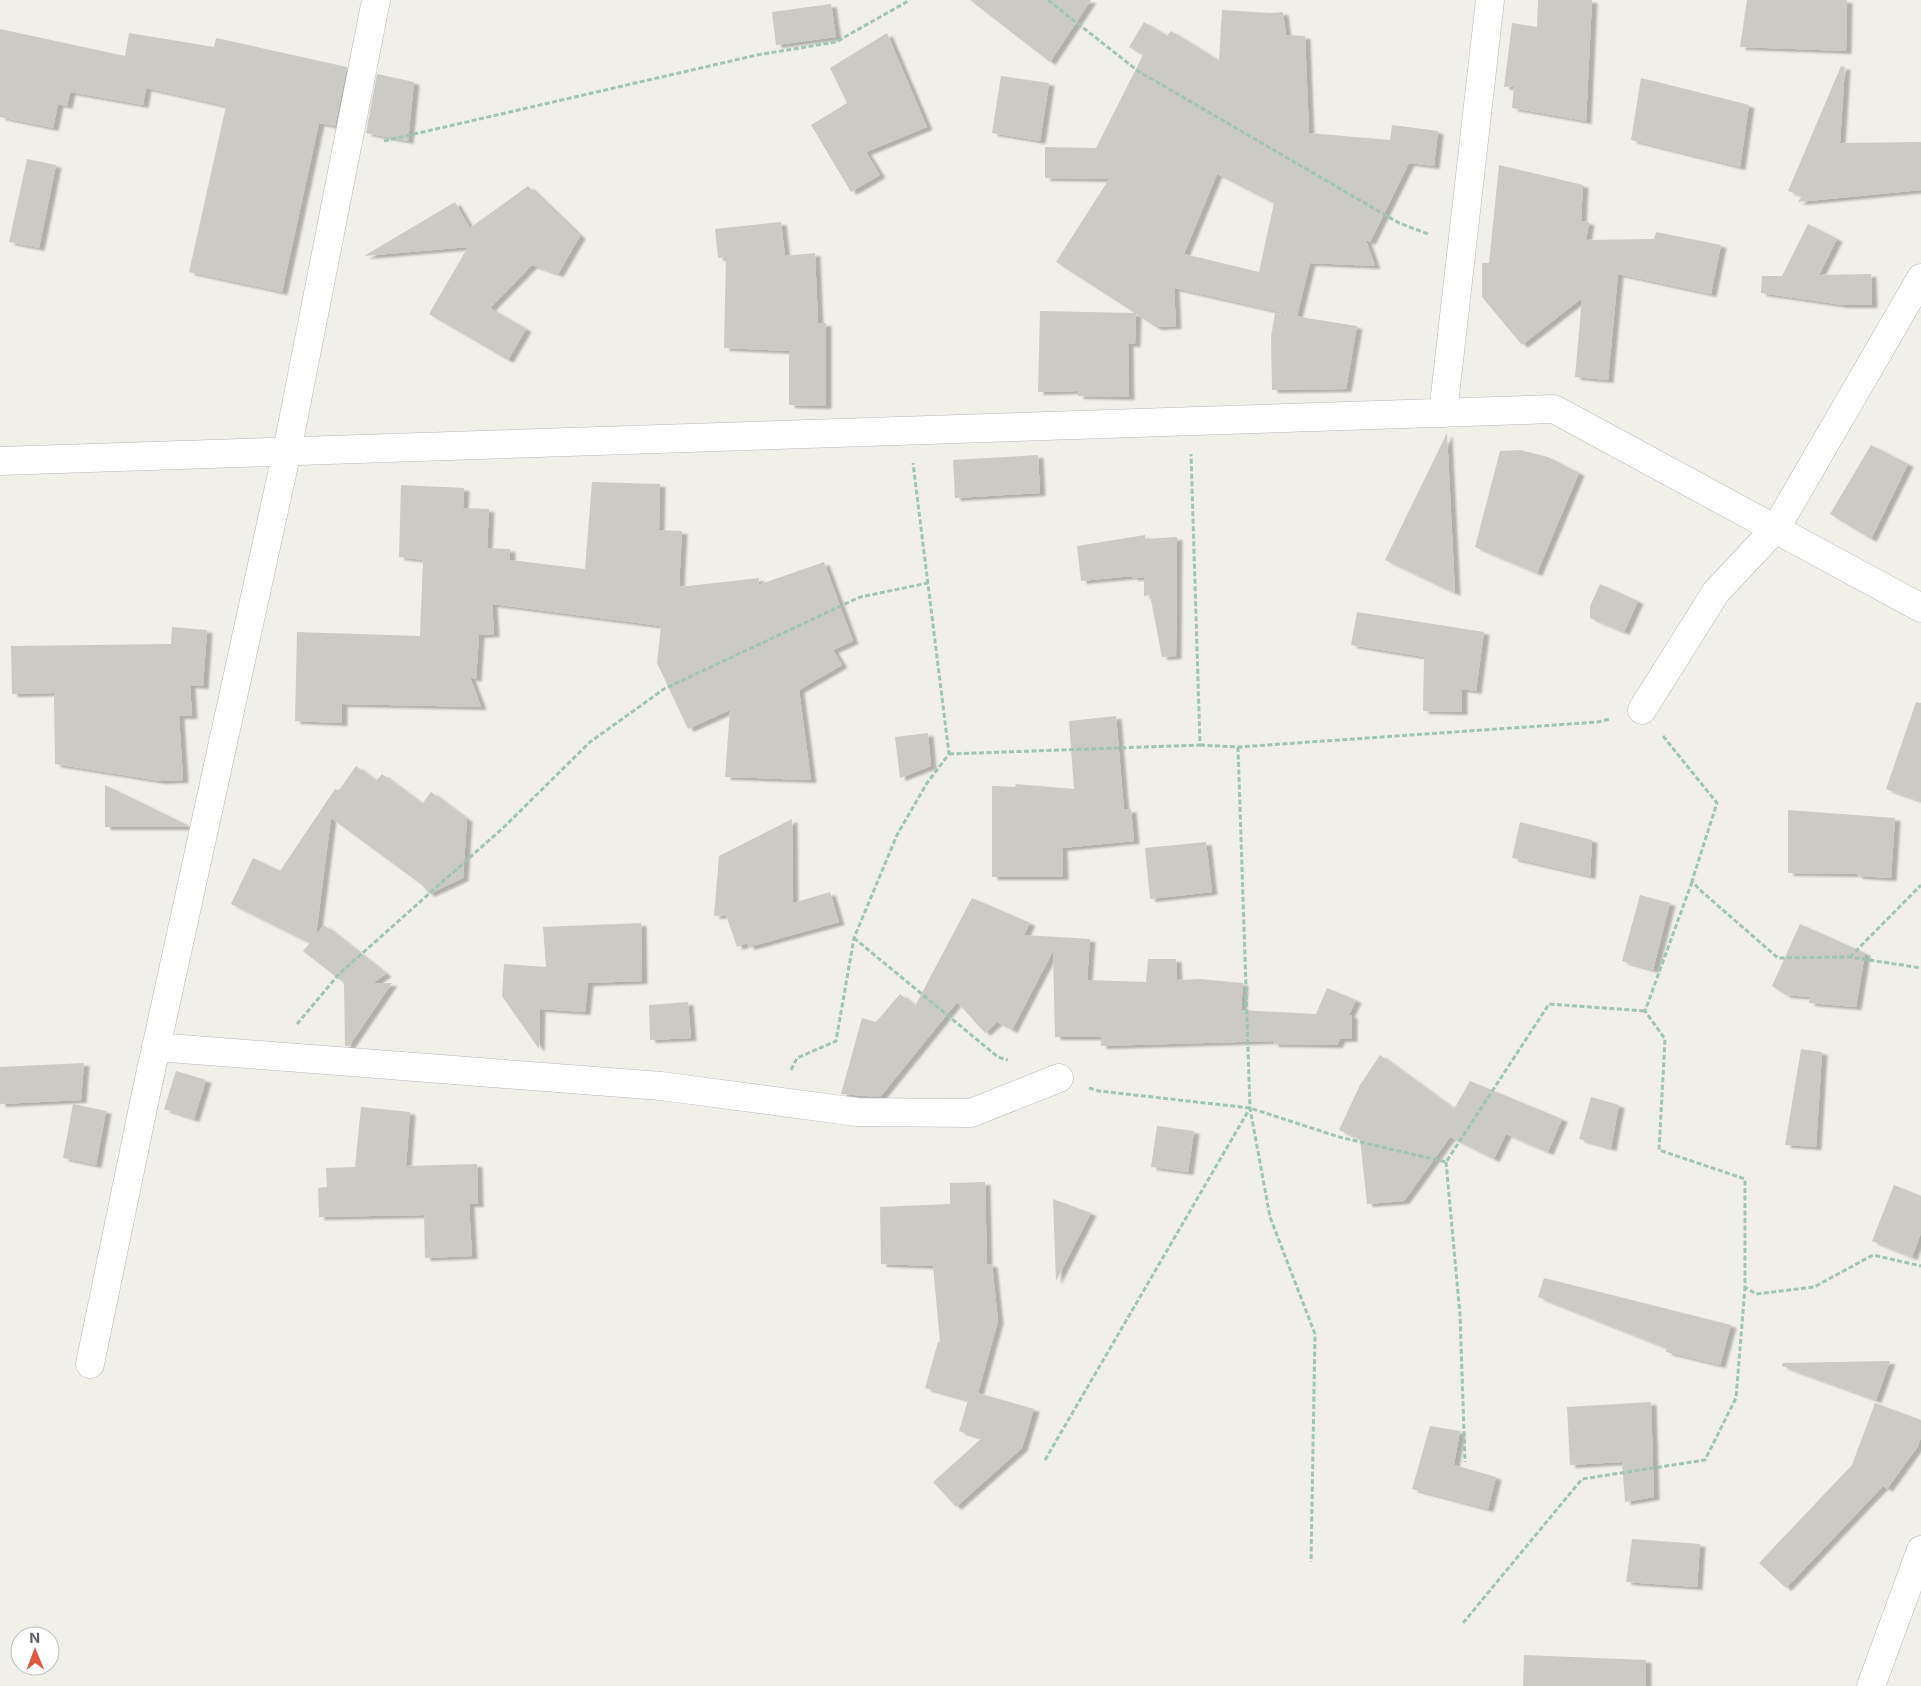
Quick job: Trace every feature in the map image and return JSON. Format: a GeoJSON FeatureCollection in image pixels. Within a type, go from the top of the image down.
{"type":"FeatureCollection","features":[{"type":"Feature","properties":{"kind":"street"},"geometry":{"type":"LineString","coordinates":[[90,1364],[156,1047],[287,451],[376,0]]}},
{"type":"Feature","properties":{"kind":"street"},"geometry":{"type":"LineString","coordinates":[[1443,413],[1490,0]]}},
{"type":"Feature","properties":{"kind":"street"},"geometry":{"type":"LineString","coordinates":[[1642,710],[1716,592],[1776,528],[1921,278]]}},
{"type":"Feature","properties":{"kind":"street"},"geometry":{"type":"LineString","coordinates":[[0,461],[1554,409],[1921,608]]}},
{"type":"Feature","properties":{"kind":"street"},"geometry":{"type":"LineString","coordinates":[[156,1047],[660,1086],[857,1112],[970,1113],[1059,1078]]}},
{"type":"Feature","properties":{"kind":"street"},"geometry":{"type":"LineString","coordinates":[[1871,1686],[1921,1550]]}},
{"type":"Feature","properties":{"kind":"path"},"geometry":{"type":"LineString","coordinates":[[346,150],[757,55],[836,42],[910,0]]}},
{"type":"Feature","properties":{"kind":"path"},"geometry":{"type":"LineString","coordinates":[[1048,0],[1138,71],[1399,223],[1462,248]]}},
{"type":"Feature","properties":{"kind":"path"},"geometry":{"type":"LineString","coordinates":[[1190,421],[1200,745]]}},
{"type":"Feature","properties":{"kind":"path"},"geometry":{"type":"LineString","coordinates":[[774,1101],[797,1058],[836,1041],[854,938],[897,835],[927,783],[949,754],[910,430]]}},
{"type":"Feature","properties":{"kind":"path"},"geometry":{"type":"LineString","coordinates":[[270,1056],[339,974],[504,827],[590,742],[664,688],[860,597],[928,583]]}},
{"type":"Feature","properties":{"kind":"path"},"geometry":{"type":"LineString","coordinates":[[949,754],[1200,745],[1238,747],[1598,722],[1642,710],[1717,803],[1692,881],[1646,1011]]}},
{"type":"Feature","properties":{"kind":"path"},"geometry":{"type":"LineString","coordinates":[[1238,747],[1250,1108],[1270,1217],[1315,1334],[1311,1562]]}},
{"type":"Feature","properties":{"kind":"path"},"geometry":{"type":"LineString","coordinates":[[1692,881],[1778,958],[1850,957],[1921,968]]}},
{"type":"Feature","properties":{"kind":"path"},"geometry":{"type":"LineString","coordinates":[[1850,957],[1921,885]]}},
{"type":"Feature","properties":{"kind":"path"},"geometry":{"type":"LineString","coordinates":[[1465,1462],[1460,1315],[1446,1162],[1549,1004],[1646,1011]]}},
{"type":"Feature","properties":{"kind":"path"},"geometry":{"type":"LineString","coordinates":[[1463,1623],[1582,1479],[1705,1460],[1736,1398],[1744,1287],[1744,1179],[1659,1150],[1665,1039],[1646,1011]]}},
{"type":"Feature","properties":{"kind":"path"},"geometry":{"type":"LineString","coordinates":[[1250,1108],[1339,1137],[1446,1162]]}},
{"type":"Feature","properties":{"kind":"path"},"geometry":{"type":"LineString","coordinates":[[1045,1460],[1250,1108]]}},
{"type":"Feature","properties":{"kind":"path"},"geometry":{"type":"LineString","coordinates":[[1744,1287],[1756,1294],[1814,1288],[1873,1255],[1921,1266]]}},
{"type":"Feature","properties":{"kind":"building"},"geometry":{"type":"Polygon","coordinates":[[[970,0],[1091,0],[1050,62],[970,0]]]}},
{"type":"Feature","properties":{"kind":"building"},"geometry":{"type":"Polygon","coordinates":[[[1538,0],[1592,0],[1586,121],[1512,108],[1514,86],[1504,87],[1512,23],[1537,27],[1538,0]]]}},
{"type":"Feature","properties":{"kind":"building"},"geometry":{"type":"Polygon","coordinates":[[[1747,0],[1847,0],[1846,51],[1740,47],[1747,0]]]}},
{"type":"Feature","properties":{"kind":"building"},"geometry":{"type":"Polygon","coordinates":[[[831,4],[836,37],[776,45],[772,12],[831,4]]]}},
{"type":"Feature","properties":{"kind":"building"},"geometry":{"type":"Polygon","coordinates":[[[1222,10],[1283,12],[1286,35],[1305,36],[1309,133],[1390,140],[1392,125],[1438,131],[1434,166],[1409,163],[1370,242],[1366,240],[1375,266],[1310,263],[1297,316],[1174,288],[1176,326],[1156,327],[1136,314],[1135,344],[1128,344],[1129,397],[1078,396],[1078,391],[1038,392],[1040,311],[1135,313],[1056,262],[1109,179],[1045,178],[1045,147],[1096,148],[1143,55],[1129,47],[1144,22],[1167,36],[1171,31],[1219,61],[1222,10]],[[1217,174],[1184,254],[1259,272],[1274,203],[1217,174]]]}},
{"type":"Feature","properties":{"kind":"building"},"geometry":{"type":"Polygon","coordinates":[[[0,29],[125,56],[129,33],[214,47],[216,38],[347,67],[335,126],[319,123],[282,292],[189,272],[226,106],[146,88],[143,105],[70,92],[67,106],[58,104],[53,128],[0,117],[0,29]]]}},
{"type":"Feature","properties":{"kind":"building"},"geometry":{"type":"Polygon","coordinates":[[[887,33],[927,127],[866,152],[880,175],[851,192],[811,125],[847,103],[830,68],[887,33]]]}},
{"type":"Feature","properties":{"kind":"building"},"geometry":{"type":"Polygon","coordinates":[[[1841,66],[1845,67],[1840,143],[1921,142],[1921,190],[1798,202],[1802,196],[1788,191],[1841,66]]]}},
{"type":"Feature","properties":{"kind":"building"},"geometry":{"type":"Polygon","coordinates":[[[377,74],[414,82],[408,141],[366,133],[377,74]]]}},
{"type":"Feature","properties":{"kind":"building"},"geometry":{"type":"Polygon","coordinates":[[[1001,76],[1049,83],[1040,141],[992,133],[1001,76]]]}},
{"type":"Feature","properties":{"kind":"building"},"geometry":{"type":"Polygon","coordinates":[[[1641,78],[1749,105],[1740,167],[1631,140],[1641,78]]]}},
{"type":"Feature","properties":{"kind":"building"},"geometry":{"type":"Polygon","coordinates":[[[27,159],[56,165],[39,248],[9,242],[27,159]]]}},
{"type":"Feature","properties":{"kind":"building"},"geometry":{"type":"Polygon","coordinates":[[[1499,165],[1583,185],[1581,221],[1589,222],[1586,240],[1654,239],[1656,232],[1721,245],[1711,294],[1618,274],[1608,380],[1575,377],[1582,298],[1522,345],[1482,297],[1482,263],[1489,263],[1499,165]]]}},
{"type":"Feature","properties":{"kind":"building"},"geometry":{"type":"Polygon","coordinates":[[[528,186],[580,236],[558,274],[532,265],[490,308],[526,329],[508,360],[429,314],[468,247],[364,256],[455,202],[470,228],[528,186]]]}},
{"type":"Feature","properties":{"kind":"building"},"geometry":{"type":"Polygon","coordinates":[[[781,222],[785,256],[815,253],[818,323],[826,323],[826,406],[789,405],[789,351],[724,348],[726,257],[718,258],[715,229],[781,222]]]}},
{"type":"Feature","properties":{"kind":"building"},"geometry":{"type":"Polygon","coordinates":[[[1808,224],[1837,239],[1819,275],[1871,274],[1872,305],[1843,305],[1761,293],[1762,276],[1782,276],[1808,224]]]}},
{"type":"Feature","properties":{"kind":"building"},"geometry":{"type":"Polygon","coordinates":[[[1275,313],[1357,326],[1346,389],[1272,390],[1271,337],[1275,313]]]}},
{"type":"Feature","properties":{"kind":"building"},"geometry":{"type":"Polygon","coordinates":[[[1447,433],[1455,593],[1385,560],[1447,433]]]}},
{"type":"Feature","properties":{"kind":"building"},"geometry":{"type":"Polygon","coordinates":[[[1871,445],[1908,464],[1871,539],[1830,514],[1871,445]]]}},
{"type":"Feature","properties":{"kind":"building"},"geometry":{"type":"Polygon","coordinates":[[[1520,450],[1548,457],[1579,473],[1537,573],[1475,547],[1500,451],[1520,450]]]}},
{"type":"Feature","properties":{"kind":"building"},"geometry":{"type":"Polygon","coordinates":[[[1038,455],[1040,493],[955,498],[953,460],[1038,455]]]}},
{"type":"Feature","properties":{"kind":"building"},"geometry":{"type":"Polygon","coordinates":[[[592,482],[660,484],[659,530],[682,531],[679,587],[759,578],[758,585],[824,562],[853,641],[833,650],[842,665],[799,690],[811,780],[725,777],[730,710],[688,729],[657,663],[661,626],[492,604],[494,634],[479,635],[476,679],[470,677],[481,707],[342,704],[342,723],[295,721],[297,632],[420,636],[423,560],[399,557],[401,485],[464,488],[463,508],[489,509],[487,548],[510,549],[510,560],[585,569],[592,482]]]}},
{"type":"Feature","properties":{"kind":"building"},"geometry":{"type":"Polygon","coordinates":[[[1145,535],[1145,539],[1177,537],[1176,656],[1162,657],[1150,595],[1144,596],[1144,577],[1132,578],[1132,576],[1081,581],[1077,546],[1145,535]]]}},
{"type":"Feature","properties":{"kind":"building"},"geometry":{"type":"Polygon","coordinates":[[[1600,584],[1638,601],[1624,632],[1590,618],[1590,606],[1600,584]]]}},
{"type":"Feature","properties":{"kind":"building"},"geometry":{"type":"Polygon","coordinates":[[[1357,612],[1484,632],[1476,691],[1462,689],[1462,712],[1423,711],[1424,657],[1351,645],[1357,612]]]}},
{"type":"Feature","properties":{"kind":"building"},"geometry":{"type":"Polygon","coordinates":[[[172,627],[207,630],[203,686],[190,685],[192,716],[179,716],[183,780],[160,781],[55,764],[54,693],[12,694],[11,646],[171,644],[172,627]]]}},
{"type":"Feature","properties":{"kind":"building"},"geometry":{"type":"Polygon","coordinates":[[[1916,702],[1921,703],[1921,801],[1886,789],[1916,702]]]}},
{"type":"Feature","properties":{"kind":"building"},"geometry":{"type":"Polygon","coordinates":[[[1116,716],[1124,810],[1131,809],[1134,841],[1062,848],[1063,877],[992,877],[992,786],[1015,787],[1016,784],[1074,789],[1069,721],[1116,716]]]}},
{"type":"Feature","properties":{"kind":"building"},"geometry":{"type":"Polygon","coordinates":[[[928,733],[931,766],[900,778],[895,737],[928,733]]]}},
{"type":"Feature","properties":{"kind":"building"},"geometry":{"type":"Polygon","coordinates":[[[356,766],[376,781],[382,774],[422,804],[431,792],[467,819],[463,878],[429,894],[422,885],[331,818],[316,935],[324,925],[386,974],[373,983],[392,983],[349,1046],[345,1046],[344,983],[303,951],[310,943],[231,904],[253,858],[280,871],[335,789],[339,790],[356,766]]]}},
{"type":"Feature","properties":{"kind":"building"},"geometry":{"type":"Polygon","coordinates":[[[105,785],[189,826],[105,827],[105,785]]]}},
{"type":"Feature","properties":{"kind":"building"},"geometry":{"type":"Polygon","coordinates":[[[1788,810],[1895,818],[1891,878],[1857,876],[1857,874],[1788,873],[1788,810]]]}},
{"type":"Feature","properties":{"kind":"building"},"geometry":{"type":"Polygon","coordinates":[[[792,819],[793,903],[830,892],[839,922],[749,947],[747,943],[737,947],[726,915],[714,916],[719,856],[792,819]]]}},
{"type":"Feature","properties":{"kind":"building"},"geometry":{"type":"Polygon","coordinates":[[[1520,822],[1592,840],[1590,876],[1512,858],[1520,822]]]}},
{"type":"Feature","properties":{"kind":"building"},"geometry":{"type":"Polygon","coordinates":[[[1206,842],[1212,892],[1150,899],[1145,848],[1206,842]]]}},
{"type":"Feature","properties":{"kind":"building"},"geometry":{"type":"Polygon","coordinates":[[[1640,895],[1670,903],[1653,970],[1622,961],[1640,895]]]}},
{"type":"Feature","properties":{"kind":"building"},"geometry":{"type":"Polygon","coordinates":[[[972,898],[1030,923],[1024,935],[1090,939],[1087,980],[1146,982],[1148,959],[1176,959],[1177,980],[1200,979],[1243,983],[1241,1010],[1316,1014],[1327,988],[1356,1000],[1349,1015],[1352,1015],[1352,1039],[1340,1039],[1337,1045],[1273,1044],[1273,1041],[1101,1046],[1101,1037],[1055,1037],[1053,951],[1012,1030],[997,1022],[985,1033],[957,1002],[880,1097],[841,1094],[862,1018],[876,1022],[900,994],[915,1006],[972,898]]]}},
{"type":"Feature","properties":{"kind":"building"},"geometry":{"type":"Polygon","coordinates":[[[641,923],[642,981],[588,983],[585,1012],[540,1009],[539,1049],[502,996],[504,964],[546,967],[543,927],[641,923]]]}},
{"type":"Feature","properties":{"kind":"building"},"geometry":{"type":"Polygon","coordinates":[[[1800,924],[1865,953],[1856,1007],[1809,1003],[1810,997],[1786,995],[1772,986],[1800,924]]]}},
{"type":"Feature","properties":{"kind":"building"},"geometry":{"type":"Polygon","coordinates":[[[688,1002],[691,1038],[650,1040],[649,1005],[688,1002]]]}},
{"type":"Feature","properties":{"kind":"building"},"geometry":{"type":"Polygon","coordinates":[[[1801,1049],[1822,1052],[1816,1147],[1785,1145],[1801,1049]]]}},
{"type":"Feature","properties":{"kind":"building"},"geometry":{"type":"Polygon","coordinates":[[[1380,1055],[1454,1109],[1470,1081],[1562,1119],[1548,1152],[1506,1134],[1494,1159],[1450,1137],[1404,1201],[1367,1204],[1360,1139],[1339,1130],[1360,1085],[1380,1055]]]}},
{"type":"Feature","properties":{"kind":"building"},"geometry":{"type":"Polygon","coordinates":[[[84,1063],[81,1100],[0,1104],[0,1067],[84,1063]]]}},
{"type":"Feature","properties":{"kind":"building"},"geometry":{"type":"Polygon","coordinates":[[[176,1071],[206,1080],[194,1119],[164,1109],[176,1071]]]}},
{"type":"Feature","properties":{"kind":"building"},"geometry":{"type":"Polygon","coordinates":[[[1591,1097],[1619,1105],[1611,1148],[1579,1139],[1591,1097]]]}},
{"type":"Feature","properties":{"kind":"building"},"geometry":{"type":"Polygon","coordinates":[[[73,1104],[106,1111],[96,1165],[63,1158],[73,1104]]]}},
{"type":"Feature","properties":{"kind":"building"},"geometry":{"type":"Polygon","coordinates":[[[361,1107],[410,1112],[406,1166],[477,1164],[478,1204],[469,1204],[472,1256],[425,1258],[424,1215],[319,1217],[318,1188],[327,1187],[326,1168],[355,1167],[361,1107]]]}},
{"type":"Feature","properties":{"kind":"building"},"geometry":{"type":"Polygon","coordinates":[[[1157,1126],[1194,1131],[1188,1172],[1151,1167],[1157,1126]]]}},
{"type":"Feature","properties":{"kind":"building"},"geometry":{"type":"Polygon","coordinates":[[[985,1182],[987,1264],[992,1264],[998,1321],[978,1393],[1034,1409],[1022,1448],[956,1507],[933,1482],[982,1438],[959,1431],[968,1400],[925,1388],[938,1342],[940,1342],[933,1266],[881,1264],[880,1207],[950,1204],[950,1183],[985,1182]]]}},
{"type":"Feature","properties":{"kind":"building"},"geometry":{"type":"Polygon","coordinates":[[[1894,1185],[1921,1196],[1921,1233],[1912,1257],[1872,1241],[1894,1185]]]}},
{"type":"Feature","properties":{"kind":"building"},"geometry":{"type":"Polygon","coordinates":[[[1053,1199],[1091,1213],[1056,1281],[1053,1199]]]}},
{"type":"Feature","properties":{"kind":"building"},"geometry":{"type":"Polygon","coordinates":[[[1544,1278],[1731,1325],[1720,1365],[1666,1352],[1667,1348],[1538,1297],[1544,1278]]]}},
{"type":"Feature","properties":{"kind":"building"},"geometry":{"type":"Polygon","coordinates":[[[1890,1361],[1876,1400],[1782,1366],[1783,1363],[1890,1361]]]}},
{"type":"Feature","properties":{"kind":"building"},"geometry":{"type":"Polygon","coordinates":[[[1651,1402],[1654,1497],[1625,1502],[1622,1462],[1570,1465],[1567,1407],[1651,1402]]]}},
{"type":"Feature","properties":{"kind":"building"},"geometry":{"type":"Polygon","coordinates":[[[1875,1403],[1921,1420],[1921,1437],[1918,1446],[1887,1489],[1883,1486],[1786,1588],[1759,1563],[1852,1465],[1875,1403]]]}},
{"type":"Feature","properties":{"kind":"building"},"geometry":{"type":"Polygon","coordinates":[[[1430,1426],[1460,1431],[1454,1465],[1496,1477],[1488,1509],[1412,1489],[1430,1426]]]}},
{"type":"Feature","properties":{"kind":"building"},"geometry":{"type":"Polygon","coordinates":[[[1632,1539],[1700,1544],[1697,1587],[1626,1582],[1632,1539]]]}},
{"type":"Feature","properties":{"kind":"building"},"geometry":{"type":"Polygon","coordinates":[[[1524,1655],[1646,1660],[1646,1686],[1523,1686],[1524,1655]]]}}]}
